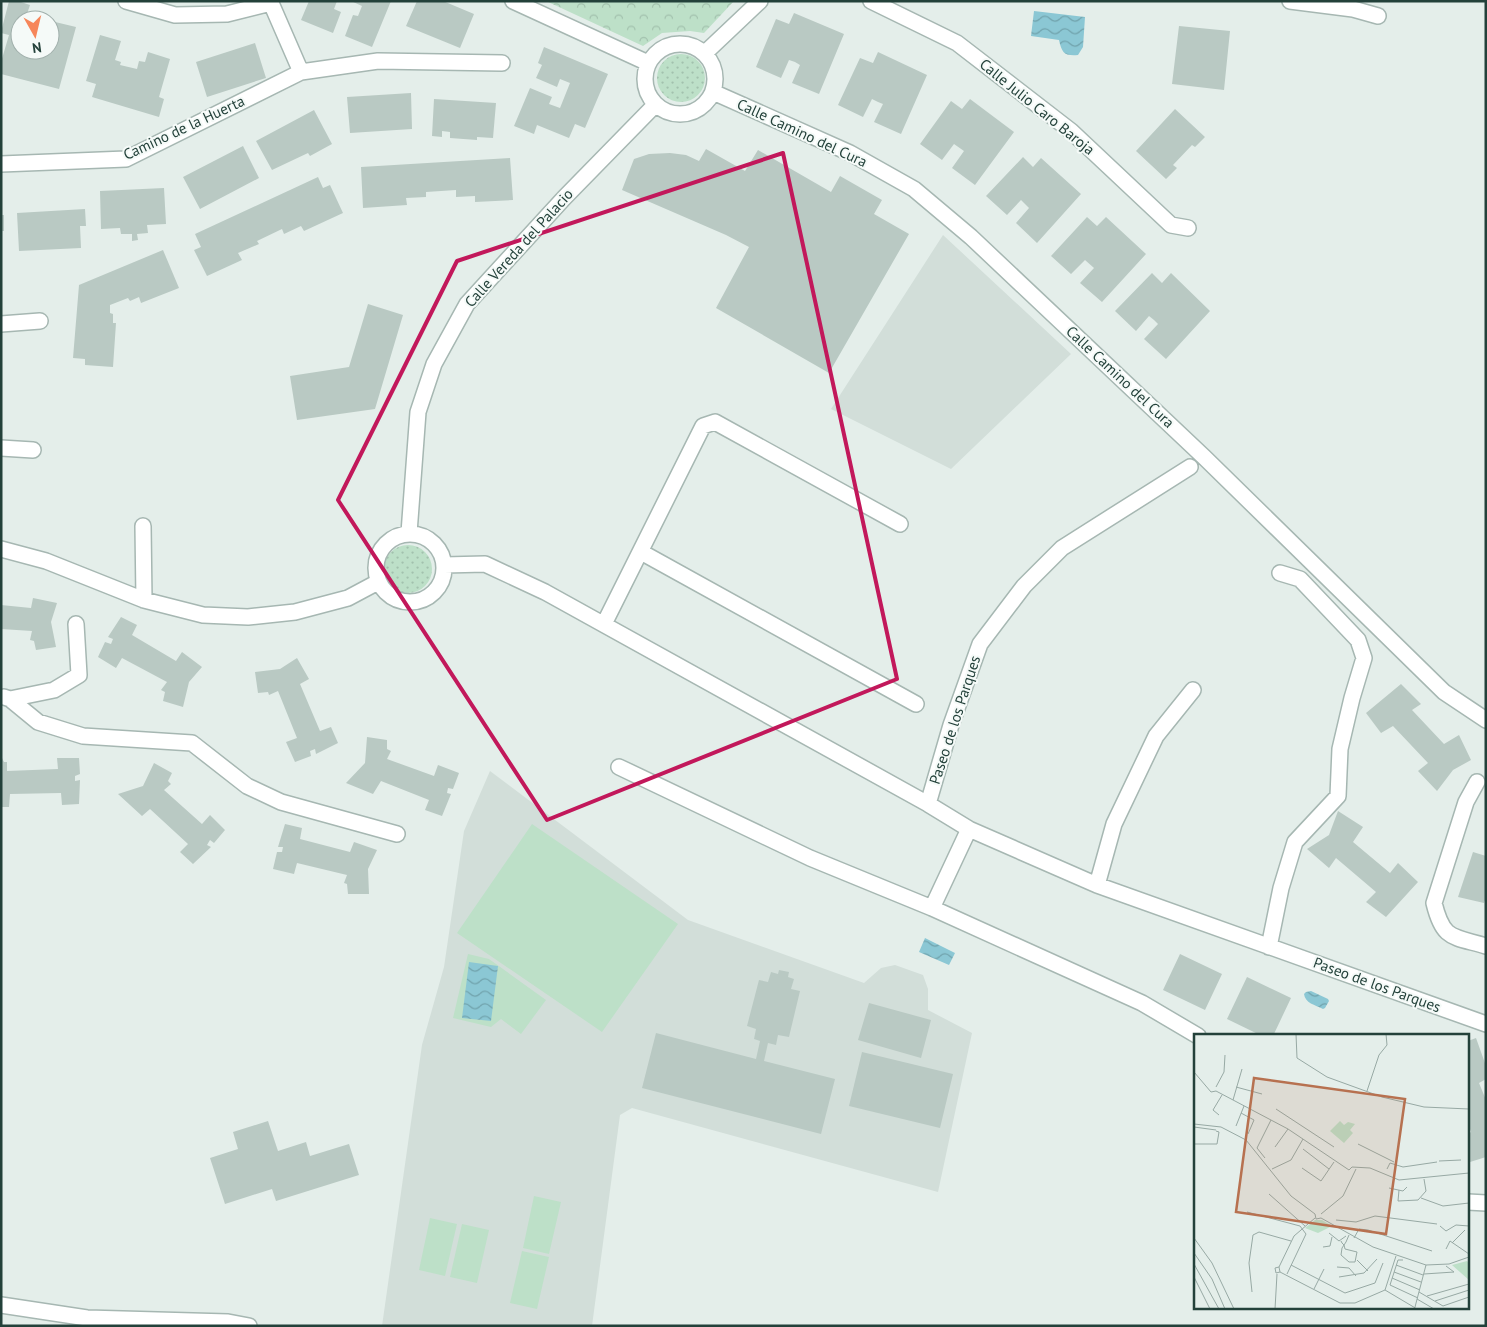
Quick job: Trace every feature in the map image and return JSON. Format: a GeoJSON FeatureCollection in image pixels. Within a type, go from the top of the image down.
{"type":"FeatureCollection","features":[{"type":"Feature","properties":{"kind":"street"},"geometry":{"type":"LineString","coordinates":[[126,1],[175,15],[227,14],[271,2],[301,72]]}},
{"type":"Feature","properties":{"kind":"street"},"geometry":{"type":"LineString","coordinates":[[513,1],[648,63]]}},
{"type":"Feature","properties":{"kind":"street"},"geometry":{"type":"LineString","coordinates":[[705,54],[760,1]]}},
{"type":"Feature","properties":{"kind":"street","name":"Calle Julio Caro Baroja"},"geometry":{"type":"LineString","coordinates":[[872,1],[957,43],[1071,131],[1171,225],[1188,228]]}},
{"type":"Feature","properties":{"kind":"street"},"geometry":{"type":"LineString","coordinates":[[1290,1],[1353,9],[1378,16]]}},
{"type":"Feature","properties":{"kind":"street"},"geometry":{"type":"LineString","coordinates":[[681,43],[694,46],[705,54],[713,65],[716,79],[713,92],[705,104],[694,112],[680,115],[667,112],[655,105],[646,92],[644,78],[648,63],[656,52],[667,46],[681,43]]}},
{"type":"Feature","properties":{"kind":"street","name":"Camino de la Huerta"},"geometry":{"type":"LineString","coordinates":[[1,164],[126,159],[301,72],[378,61],[502,63]]}},
{"type":"Feature","properties":{"kind":"street","name":"Calle Camino del Cura"},"geometry":{"type":"LineString","coordinates":[[713,92],[850,153],[914,189],[971,237],[1204,457],[1444,692],[1486,720]]}},
{"type":"Feature","properties":{"kind":"street","name":"Calle Vereda del Palacio"},"geometry":{"type":"LineString","coordinates":[[409,533],[418,412],[434,364],[466,304],[571,190],[655,105]]}},
{"type":"Feature","properties":{"kind":"street"},"geometry":{"type":"LineString","coordinates":[[1,324],[40,321]]}},
{"type":"Feature","properties":{"kind":"street"},"geometry":{"type":"LineString","coordinates":[[604,624],[703,426],[715,422],[900,524]]}},
{"type":"Feature","properties":{"kind":"street"},"geometry":{"type":"LineString","coordinates":[[1,448],[33,450]]}},
{"type":"Feature","properties":{"kind":"street","name":"Paseo de los Parques"},"geometry":{"type":"LineString","coordinates":[[928,804],[951,725],[980,644],[1024,586],[1062,548],[1190,467]]}},
{"type":"Feature","properties":{"kind":"street"},"geometry":{"type":"LineString","coordinates":[[143,526],[144,600]]}},
{"type":"Feature","properties":{"kind":"street"},"geometry":{"type":"LineString","coordinates":[[409,533],[419,535],[433,542],[442,555],[444,565],[443,577],[438,588],[429,596],[419,601],[406,602],[395,599],[385,592],[378,582],[376,572],[376,560],[380,550],[398,536],[409,533]]}},
{"type":"Feature","properties":{"kind":"street"},"geometry":{"type":"LineString","coordinates":[[1,549],[46,560],[144,600],[203,615],[248,617],[295,612],[348,598],[378,582]]}},
{"type":"Feature","properties":{"kind":"street"},"geometry":{"type":"LineString","coordinates":[[641,552],[916,704]]}},
{"type":"Feature","properties":{"kind":"street","name":"Paseo de los Parques"},"geometry":{"type":"LineString","coordinates":[[444,565],[485,564],[545,592],[928,804],[969,829],[1098,884],[1486,1024]]}},
{"type":"Feature","properties":{"kind":"street"},"geometry":{"type":"LineString","coordinates":[[1269,947],[1282,888],[1295,842],[1338,796],[1340,749],[1364,658],[1358,640],[1300,579],[1280,572]]}},
{"type":"Feature","properties":{"kind":"street"},"geometry":{"type":"LineString","coordinates":[[6,698],[54,690],[79,675],[76,624]]}},
{"type":"Feature","properties":{"kind":"street"},"geometry":{"type":"LineString","coordinates":[[1098,884],[1114,824],[1156,736],[1193,690]]}},
{"type":"Feature","properties":{"kind":"street"},"geometry":{"type":"LineString","coordinates":[[6,698],[38,722],[83,736],[192,743],[247,786],[281,802],[397,834]]}},
{"type":"Feature","properties":{"kind":"street"},"geometry":{"type":"LineString","coordinates":[[619,767],[810,858],[932,908],[1142,1003],[1195,1034]]}},
{"type":"Feature","properties":{"kind":"street"},"geometry":{"type":"LineString","coordinates":[[1477,782],[1466,802],[1434,902],[1438,918],[1444,930],[1452,936],[1486,946]]}},
{"type":"Feature","properties":{"kind":"street"},"geometry":{"type":"LineString","coordinates":[[932,908],[969,829]]}},
{"type":"Feature","properties":{"kind":"street"},"geometry":{"type":"LineString","coordinates":[[1470,1202],[1486,1203]]}},
{"type":"Feature","properties":{"kind":"street"},"geometry":{"type":"LineString","coordinates":[[1,1305],[88,1318],[228,1322],[248,1326]]}},
{"type":"Feature","properties":{"kind":"highlighted area"},"geometry":{"type":"Polygon","coordinates":[[[783,153],[897,679],[547,820],[338,500],[457,261],[783,153]]]}},
{"type":"Feature","properties":{"kind":"shaded area"},"geometry":{"type":"Polygon","coordinates":[[[943,235],[1071,354],[951,469],[831,409],[943,235]]]}},
{"type":"Feature","properties":{"kind":"shaded area"},"geometry":{"type":"Polygon","coordinates":[[[490,771],[688,920],[864,983],[881,968],[895,965],[923,975],[928,989],[928,1010],[972,1033],[938,1192],[632,1108],[620,1115],[592,1326],[382,1326],[422,1045],[444,967],[464,831],[490,771]]]}},
{"type":"Feature","properties":{"kind":"green space"},"geometry":{"type":"Polygon","coordinates":[[[546,1],[734,1],[704,33],[690,31],[662,33],[643,46],[546,1]]]}},
{"type":"Feature","properties":{"kind":"green space"},"geometry":{"type":"Polygon","coordinates":[[[676,54],[686,54],[698,61],[705,73],[705,83],[698,95],[686,102],[676,102],[668,98],[661,91],[657,83],[657,73],[661,65],[668,58],[676,54]]]}},
{"type":"Feature","properties":{"kind":"green space"},"geometry":{"type":"Polygon","coordinates":[[[408,545],[417,547],[425,552],[430,560],[432,569],[430,578],[425,586],[417,591],[408,593],[399,591],[391,586],[386,578],[384,569],[386,560],[391,552],[399,547],[408,545]]]}},
{"type":"Feature","properties":{"kind":"green space"},"geometry":{"type":"Polygon","coordinates":[[[532,824],[678,924],[602,1032],[457,933],[532,824]]]}},
{"type":"Feature","properties":{"kind":"green space"},"geometry":{"type":"Polygon","coordinates":[[[468,954],[489,959],[546,1000],[521,1034],[501,1019],[491,1027],[453,1018],[468,954]]]}},
{"type":"Feature","properties":{"kind":"green space"},"geometry":{"type":"Polygon","coordinates":[[[534,1196],[561,1202],[549,1254],[523,1248],[534,1196]]]}},
{"type":"Feature","properties":{"kind":"green space"},"geometry":{"type":"Polygon","coordinates":[[[430,1218],[457,1224],[445,1276],[419,1270],[430,1218]]]}},
{"type":"Feature","properties":{"kind":"green space"},"geometry":{"type":"Polygon","coordinates":[[[462,1224],[489,1230],[477,1283],[450,1277],[462,1224]]]}},
{"type":"Feature","properties":{"kind":"green space"},"geometry":{"type":"Polygon","coordinates":[[[522,1251],[549,1257],[537,1309],[510,1303],[522,1251]]]}},
{"type":"Feature","properties":{"kind":"water"},"geometry":{"type":"Polygon","coordinates":[[[1034,11],[1085,17],[1083,47],[1078,55],[1064,53],[1059,40],[1031,36],[1034,11]]]}},
{"type":"Feature","properties":{"kind":"water"},"geometry":{"type":"Polygon","coordinates":[[[925,938],[955,953],[949,965],[919,952],[925,938]]]}},
{"type":"Feature","properties":{"kind":"water"},"geometry":{"type":"Polygon","coordinates":[[[469,962],[498,966],[491,1021],[462,1018],[469,962]]]}},
{"type":"Feature","properties":{"kind":"water"},"geometry":{"type":"Polygon","coordinates":[[[1311,991],[1328,999],[1329,1001],[1325,1008],[1323,1009],[1306,1000],[1304,994],[1311,991]]]}},
{"type":"Feature","properties":{"kind":"building"},"geometry":{"type":"Polygon","coordinates":[[[9,1],[18,1],[30,5],[28,10],[10,10],[10,60],[60,60],[60,23],[76,27],[59,89],[1,74],[1,62],[9,35],[1,32],[9,1]]]}},
{"type":"Feature","properties":{"kind":"building"},"geometry":{"type":"Polygon","coordinates":[[[309,1],[337,1],[334,9],[341,12],[333,33],[301,20],[309,1]]]}},
{"type":"Feature","properties":{"kind":"building"},"geometry":{"type":"Polygon","coordinates":[[[351,1],[391,1],[372,47],[345,36],[353,15],[358,16],[362,6],[351,1]]]}},
{"type":"Feature","properties":{"kind":"building"},"geometry":{"type":"Polygon","coordinates":[[[417,1],[443,1],[474,14],[460,48],[406,26],[417,1]]]}},
{"type":"Feature","properties":{"kind":"building"},"geometry":{"type":"Polygon","coordinates":[[[794,13],[844,34],[819,94],[792,83],[800,65],[795,62],[789,60],[781,78],[756,67],[776,19],[789,24],[794,13]]]}},
{"type":"Feature","properties":{"kind":"building"},"geometry":{"type":"Polygon","coordinates":[[[1179,26],[1230,31],[1224,90],[1172,84],[1179,26]]]}},
{"type":"Feature","properties":{"kind":"building"},"geometry":{"type":"Polygon","coordinates":[[[100,35],[121,41],[115,60],[121,62],[120,65],[137,69],[139,61],[145,62],[148,52],[170,59],[159,97],[164,99],[159,117],[92,97],[96,84],[86,81],[100,35]]]}},
{"type":"Feature","properties":{"kind":"building"},"geometry":{"type":"Polygon","coordinates":[[[255,43],[266,78],[207,97],[196,62],[255,43]]]}},
{"type":"Feature","properties":{"kind":"building"},"geometry":{"type":"Polygon","coordinates":[[[544,47],[608,74],[585,128],[575,124],[569,138],[537,125],[534,134],[514,126],[530,88],[552,97],[549,104],[560,108],[570,83],[560,79],[557,87],[536,78],[542,65],[538,63],[544,47]]]}},
{"type":"Feature","properties":{"kind":"building"},"geometry":{"type":"Polygon","coordinates":[[[878,52],[927,75],[901,134],[874,122],[883,104],[872,99],[863,117],[838,105],[860,58],[873,63],[878,52]]]}},
{"type":"Feature","properties":{"kind":"building"},"geometry":{"type":"Polygon","coordinates":[[[411,93],[412,129],[350,133],[347,97],[411,93]]]}},
{"type":"Feature","properties":{"kind":"building"},"geometry":{"type":"Polygon","coordinates":[[[434,99],[496,103],[493,138],[477,137],[477,140],[450,138],[450,132],[442,131],[442,137],[432,136],[434,99]]]}},
{"type":"Feature","properties":{"kind":"building"},"geometry":{"type":"Polygon","coordinates":[[[970,99],[1014,132],[975,185],[952,168],[964,151],[954,144],[942,160],[920,144],[951,101],[962,109],[970,99]]]}},
{"type":"Feature","properties":{"kind":"building"},"geometry":{"type":"Polygon","coordinates":[[[1175,109],[1205,137],[1195,147],[1192,145],[1173,165],[1177,168],[1166,179],[1136,151],[1175,109]]]}},
{"type":"Feature","properties":{"kind":"building"},"geometry":{"type":"Polygon","coordinates":[[[314,110],[332,144],[310,156],[308,153],[272,170],[256,141],[314,110]]]}},
{"type":"Feature","properties":{"kind":"building"},"geometry":{"type":"Polygon","coordinates":[[[243,146],[259,178],[200,209],[183,177],[243,146]]]}},
{"type":"Feature","properties":{"kind":"building"},"geometry":{"type":"Polygon","coordinates":[[[706,149],[745,171],[758,150],[831,192],[840,176],[882,200],[874,214],[909,234],[829,373],[716,308],[749,247],[726,235],[622,190],[634,159],[649,154],[670,153],[686,155],[699,161],[706,149]]]}},
{"type":"Feature","properties":{"kind":"building"},"geometry":{"type":"Polygon","coordinates":[[[1023,157],[1033,167],[1041,158],[1081,194],[1037,243],[1016,223],[1029,208],[1021,200],[1007,215],[986,196],[1023,157]]]}},
{"type":"Feature","properties":{"kind":"building"},"geometry":{"type":"Polygon","coordinates":[[[510,158],[513,200],[475,202],[475,196],[456,197],[456,190],[426,192],[426,197],[406,198],[407,205],[363,208],[361,167],[510,158]]]}},
{"type":"Feature","properties":{"kind":"building"},"geometry":{"type":"Polygon","coordinates":[[[318,177],[323,188],[330,185],[343,213],[304,231],[301,226],[284,234],[282,229],[257,241],[259,244],[238,253],[242,260],[207,276],[194,250],[201,247],[195,234],[318,177]]]}},
{"type":"Feature","properties":{"kind":"building"},"geometry":{"type":"Polygon","coordinates":[[[164,188],[166,224],[147,225],[148,233],[137,234],[138,240],[132,241],[132,234],[121,234],[120,228],[101,229],[100,191],[164,188]]]}},
{"type":"Feature","properties":{"kind":"building"},"geometry":{"type":"Polygon","coordinates":[[[85,209],[86,226],[80,226],[81,248],[19,251],[17,213],[85,209]]]}},
{"type":"Feature","properties":{"kind":"building"},"geometry":{"type":"Polygon","coordinates":[[[1,215],[4,215],[4,231],[1,231],[1,215]]]}},
{"type":"Feature","properties":{"kind":"building"},"geometry":{"type":"Polygon","coordinates":[[[1087,217],[1097,226],[1106,217],[1146,254],[1102,302],[1080,283],[1094,268],[1085,260],[1071,274],[1051,256],[1087,217]]]}},
{"type":"Feature","properties":{"kind":"building"},"geometry":{"type":"Polygon","coordinates":[[[163,250],[179,288],[141,303],[139,297],[130,301],[128,298],[110,305],[113,323],[116,323],[113,367],[85,365],[85,359],[73,358],[79,285],[163,250]]]}},
{"type":"Feature","properties":{"kind":"building"},"geometry":{"type":"Polygon","coordinates":[[[1152,273],[1162,283],[1171,273],[1210,311],[1166,359],[1144,339],[1158,324],[1154,320],[1149,316],[1136,331],[1115,311],[1152,273]]]}},
{"type":"Feature","properties":{"kind":"building"},"geometry":{"type":"Polygon","coordinates":[[[368,304],[403,315],[375,409],[297,420],[290,376],[349,367],[368,304]]]}},
{"type":"Feature","properties":{"kind":"building"},"geometry":{"type":"Polygon","coordinates":[[[33,598],[57,603],[51,622],[56,647],[36,650],[34,641],[30,640],[32,631],[1,629],[1,605],[31,608],[33,598]]]}},
{"type":"Feature","properties":{"kind":"building"},"geometry":{"type":"Polygon","coordinates":[[[121,617],[137,625],[132,635],[176,661],[182,652],[202,667],[189,682],[183,707],[163,701],[165,692],[161,690],[167,682],[122,658],[116,668],[98,657],[105,642],[111,644],[113,639],[108,637],[121,617]]]}},
{"type":"Feature","properties":{"kind":"building"},"geometry":{"type":"Polygon","coordinates":[[[297,658],[309,679],[300,684],[320,731],[331,727],[338,743],[316,754],[315,749],[310,751],[311,756],[295,762],[286,742],[297,738],[278,691],[269,695],[268,692],[258,693],[255,672],[280,669],[297,658]]]}},
{"type":"Feature","properties":{"kind":"building"},"geometry":{"type":"Polygon","coordinates":[[[1401,684],[1421,704],[1412,710],[1444,744],[1459,735],[1471,760],[1453,770],[1437,791],[1418,771],[1428,763],[1393,726],[1381,733],[1366,713],[1401,684]]]}},
{"type":"Feature","properties":{"kind":"building"},"geometry":{"type":"Polygon","coordinates":[[[367,737],[387,740],[387,749],[391,751],[387,759],[434,776],[438,765],[459,773],[453,789],[448,788],[447,793],[451,794],[442,816],[425,810],[429,800],[381,781],[373,794],[346,783],[365,763],[367,737]]]}},
{"type":"Feature","properties":{"kind":"building"},"geometry":{"type":"Polygon","coordinates":[[[1,756],[4,762],[7,762],[7,771],[58,769],[57,758],[79,758],[80,774],[75,776],[75,781],[80,780],[79,804],[62,805],[61,793],[10,794],[9,807],[1,807],[1,756]]]}},
{"type":"Feature","properties":{"kind":"building"},"geometry":{"type":"Polygon","coordinates":[[[154,763],[172,773],[168,781],[171,784],[164,790],[202,824],[210,815],[225,830],[214,843],[210,840],[207,845],[211,847],[193,864],[180,852],[188,844],[150,809],[142,816],[118,794],[143,786],[154,763]]]}},
{"type":"Feature","properties":{"kind":"building"},"geometry":{"type":"Polygon","coordinates":[[[1338,811],[1363,827],[1353,842],[1390,873],[1398,863],[1418,882],[1386,917],[1366,902],[1376,892],[1336,858],[1329,868],[1307,849],[1329,835],[1338,811]]]}},
{"type":"Feature","properties":{"kind":"building"},"geometry":{"type":"Polygon","coordinates":[[[285,824],[302,828],[300,839],[350,852],[354,842],[377,850],[368,869],[369,894],[348,894],[347,884],[344,883],[347,875],[297,863],[294,874],[273,869],[277,852],[282,852],[283,847],[278,847],[285,824]]]}},
{"type":"Feature","properties":{"kind":"building"},"geometry":{"type":"Polygon","coordinates":[[[1473,852],[1486,856],[1486,897],[1484,903],[1458,897],[1473,852]]]}},
{"type":"Feature","properties":{"kind":"building"},"geometry":{"type":"Polygon","coordinates":[[[1180,954],[1222,974],[1205,1010],[1163,990],[1180,954]]]}},
{"type":"Feature","properties":{"kind":"building"},"geometry":{"type":"Polygon","coordinates":[[[779,970],[789,972],[788,977],[794,979],[791,989],[800,991],[789,1037],[778,1035],[776,1045],[768,1043],[764,1061],[835,1079],[821,1134],[642,1088],[656,1033],[756,1059],[760,1041],[754,1039],[756,1029],[747,1026],[759,980],[768,982],[771,972],[778,974],[779,970]]]}},
{"type":"Feature","properties":{"kind":"building"},"geometry":{"type":"Polygon","coordinates":[[[1247,977],[1291,998],[1274,1034],[1258,1034],[1227,1019],[1247,977]]]}},
{"type":"Feature","properties":{"kind":"building"},"geometry":{"type":"Polygon","coordinates":[[[869,1003],[931,1020],[921,1058],[858,1040],[869,1003]]]}},
{"type":"Feature","properties":{"kind":"building"},"geometry":{"type":"Polygon","coordinates":[[[1476,1038],[1486,1066],[1486,1079],[1479,1083],[1486,1100],[1486,1157],[1470,1162],[1471,1132],[1470,1040],[1476,1038]]]}},
{"type":"Feature","properties":{"kind":"building"},"geometry":{"type":"Polygon","coordinates":[[[862,1052],[953,1074],[940,1128],[849,1106],[862,1052]]]}},
{"type":"Feature","properties":{"kind":"building"},"geometry":{"type":"Polygon","coordinates":[[[268,1121],[278,1151],[306,1142],[310,1156],[349,1144],[359,1175],[276,1201],[272,1189],[225,1204],[210,1158],[238,1149],[233,1132],[268,1121]]]}}]}
